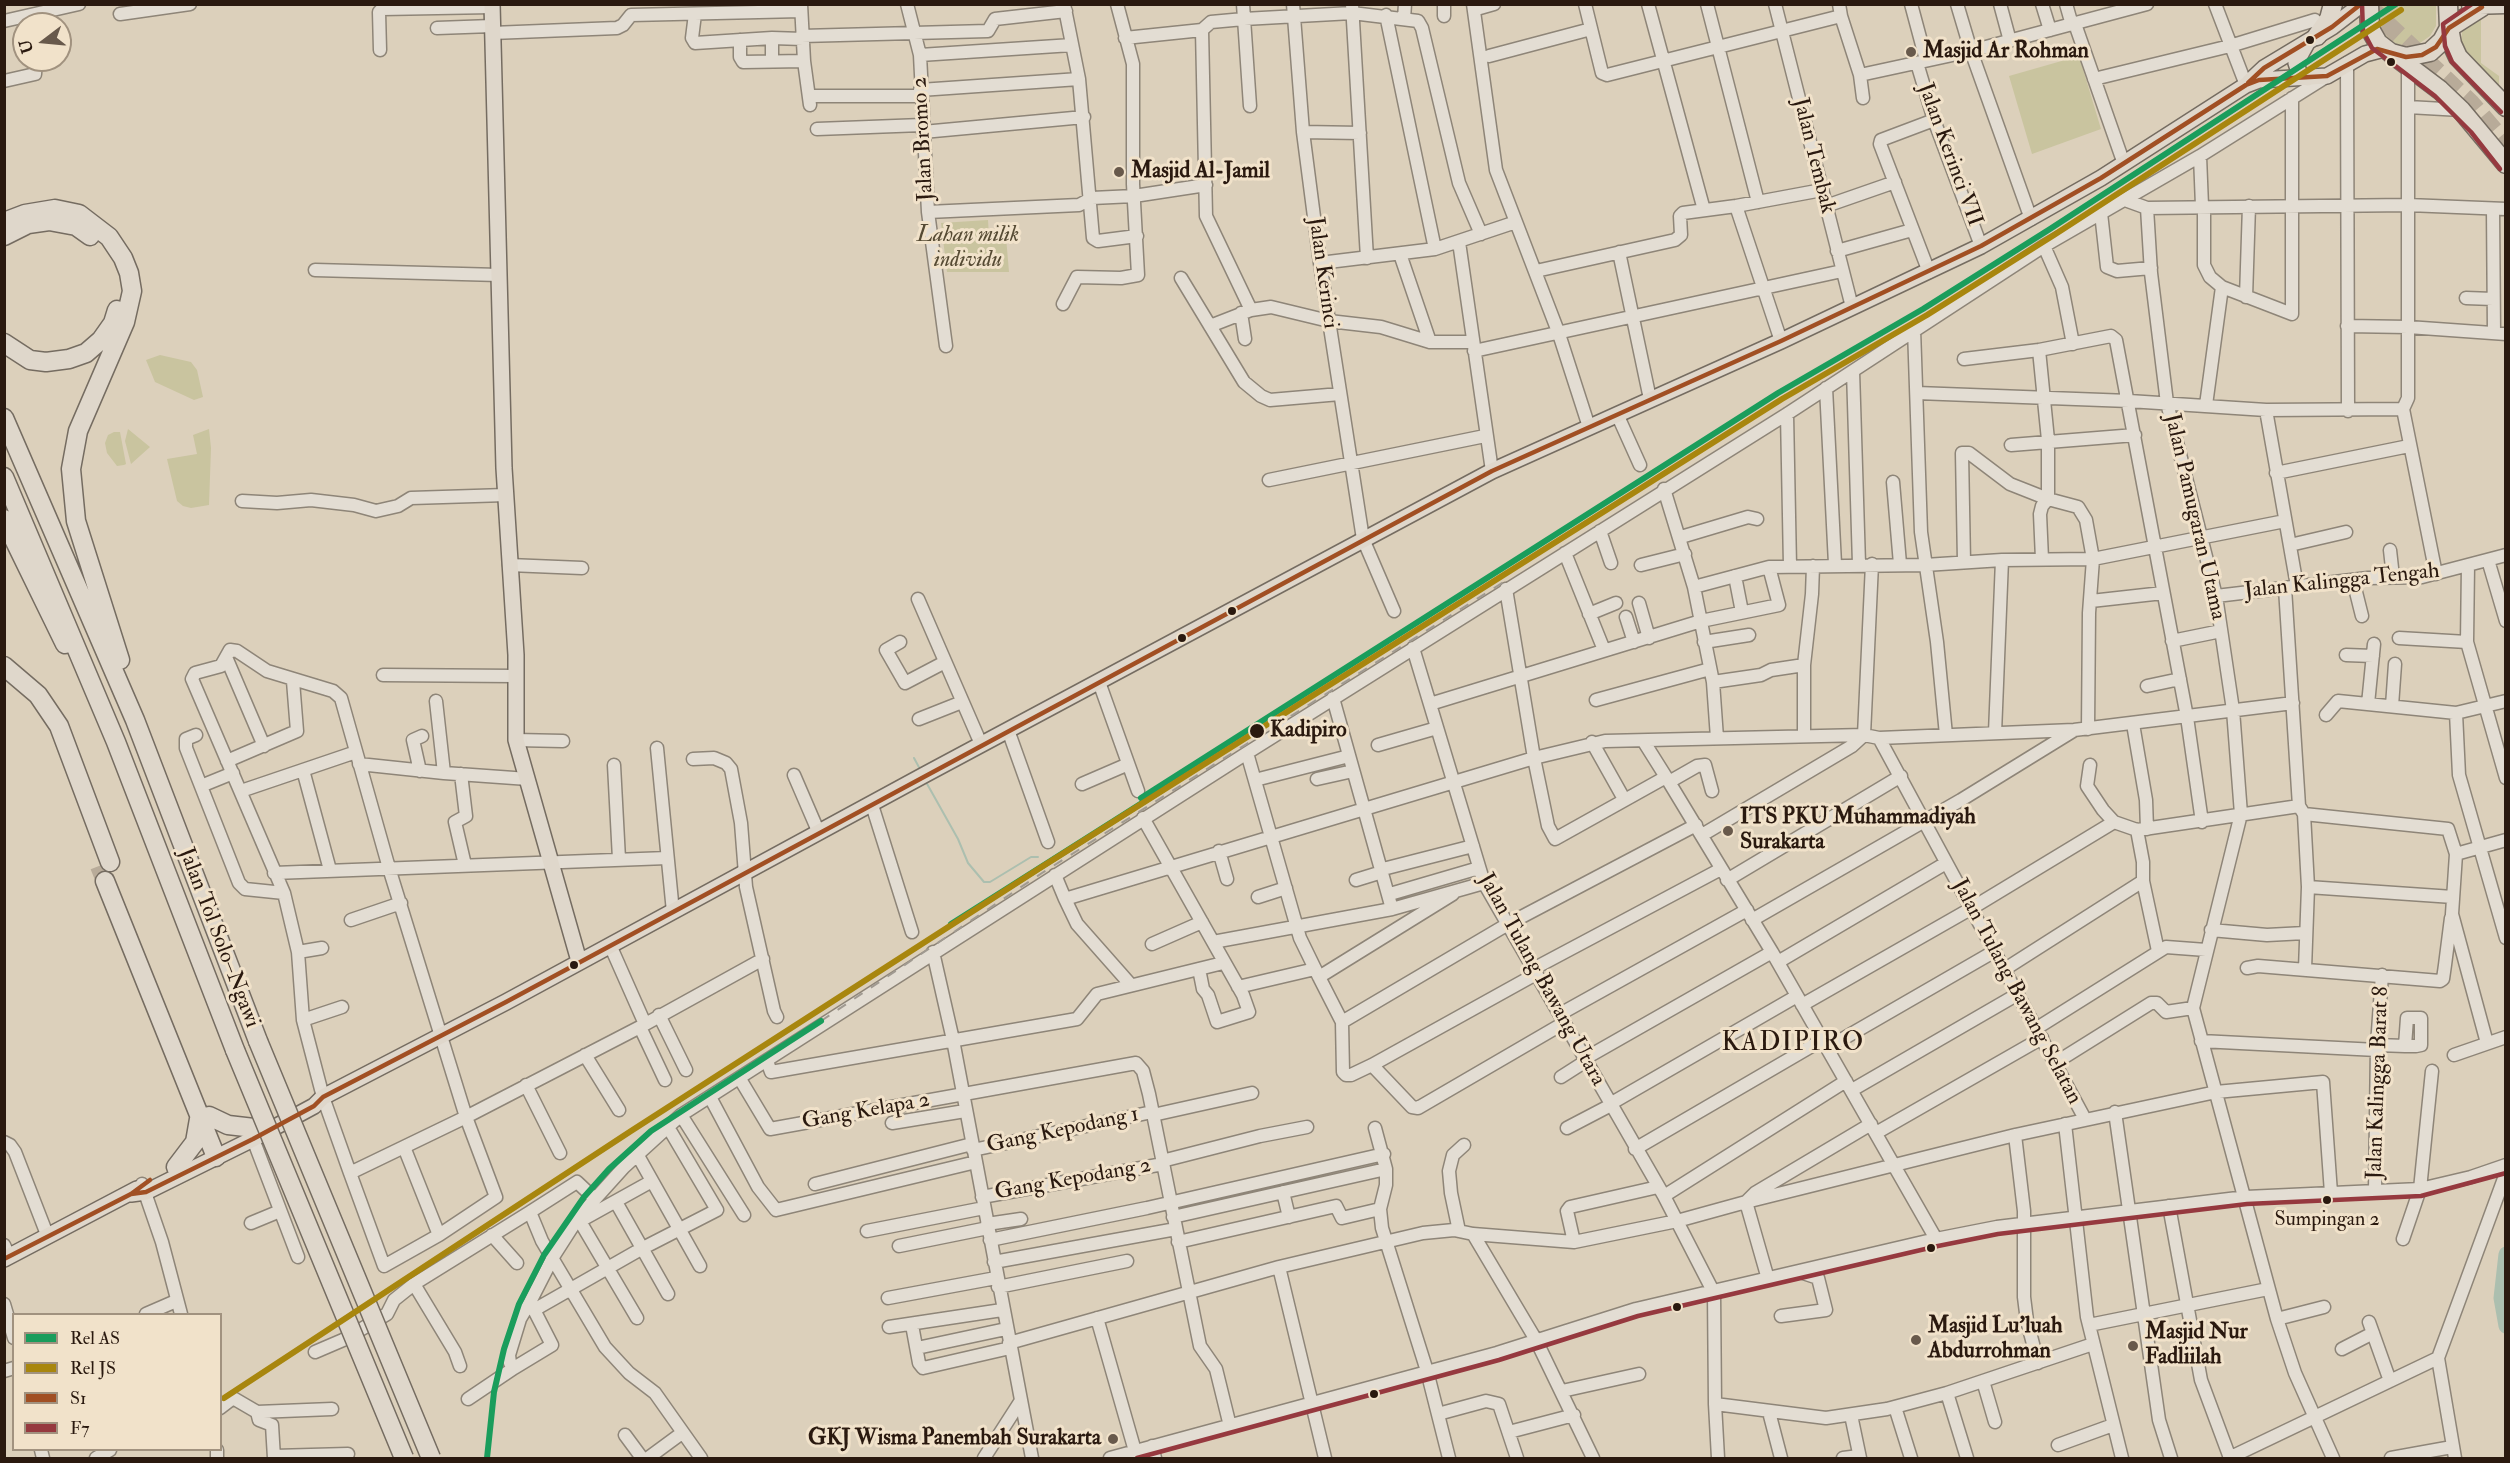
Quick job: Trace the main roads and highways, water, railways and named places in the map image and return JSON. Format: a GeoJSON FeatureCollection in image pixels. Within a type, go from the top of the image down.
{"type":"FeatureCollection","features":[{"type":"Feature","properties":{"kind":"highway"},"geometry":{"type":"LineString","coordinates":[[2313,33],[2330,19],[2332,4]]}},
{"type":"Feature","properties":{"kind":"highway"},"geometry":{"type":"LineString","coordinates":[[2369,4],[2370,29],[2387,51],[2461,110],[2505,164]]}},
{"type":"Feature","properties":{"kind":"highway"},"geometry":{"type":"LineString","coordinates":[[2448,4],[2449,28],[2458,57],[2505,107]]}},
{"type":"Feature","properties":{"kind":"highway"},"geometry":{"type":"LineString","coordinates":[[2387,51],[2406,57],[2422,55],[2436,47],[2449,28],[2475,6],[2505,4]]}},
{"type":"Feature","properties":{"kind":"highway"},"geometry":{"type":"LineString","coordinates":[[4,222],[25,214],[55,209],[79,214],[109,237],[123,258],[129,273],[132,291],[125,322],[78,431],[71,469],[76,521],[119,655],[135,720]]}},
{"type":"Feature","properties":{"kind":"highway"},"geometry":{"type":"LineString","coordinates":[[4,236],[28,224],[49,221],[76,226],[100,243],[111,260],[118,277],[120,298],[113,323],[101,340],[86,353],[58,362],[38,361],[30,360],[4,343]]}},
{"type":"Feature","properties":{"kind":"highway","name":"Jalan Tol Solo–Ngawi"},"geometry":{"type":"LineString","coordinates":[[4,418],[135,720],[258,1041],[431,1458]]}},
{"type":"Feature","properties":{"kind":"highway","name":"Jalan Tol Solo–Ngawi"},"geometry":{"type":"LineString","coordinates":[[4,477],[116,742],[235,1050],[404,1458]]}},
{"type":"Feature","properties":{"kind":"highway"},"geometry":{"type":"LineString","coordinates":[[4,519],[42,601],[116,742]]}},
{"type":"Feature","properties":{"kind":"highway"},"geometry":{"type":"LineString","coordinates":[[4,666],[38,695],[59,726],[108,872]]}},
{"type":"Feature","properties":{"kind":"highway"},"geometry":{"type":"LineString","coordinates":[[4,678],[29,700],[58,748],[219,1151]]}},
{"type":"Feature","properties":{"kind":"highway"},"geometry":{"type":"LineString","coordinates":[[204,1118],[253,1134]]}},
{"type":"Feature","properties":{"kind":"highway"},"geometry":{"type":"LineString","coordinates":[[170,1174],[195,1142],[204,1118]]}},
{"type":"Feature","properties":{"kind":"main road"},"geometry":{"type":"LineString","coordinates":[[2247,85],[2264,68],[2313,33],[2362,4]]}},
{"type":"Feature","properties":{"kind":"main road"},"geometry":{"type":"LineString","coordinates":[[492,6],[506,495],[516,740],[553,863],[579,961]]}},
{"type":"Feature","properties":{"kind":"main road"},"geometry":{"type":"LineString","coordinates":[[2308,78],[2300,75],[2296,63],[2313,33]]}},
{"type":"Feature","properties":{"kind":"main road"},"geometry":{"type":"LineString","coordinates":[[6,1253],[48,1238],[170,1174],[253,1134],[312,1098],[323,1097],[440,1036],[1492,471],[1781,341],[1981,246],[2124,164],[2247,85],[2259,80],[2327,76],[2368,52],[2387,51]]}},
{"type":"Feature","properties":{"kind":"waterway"},"geometry":{"type":"LineString","coordinates":[[914,758],[921,771]]}},
{"type":"Feature","properties":{"kind":"waterway"},"geometry":{"type":"LineString","coordinates":[[926,782],[958,839],[968,863],[984,882],[990,882],[1031,857],[1038,857]]}},
{"type":"Feature","properties":{"kind":"waterway"},"geometry":{"type":"LineString","coordinates":[[2506,1254],[2501,1298],[2506,1326]]}},
{"type":"Feature","properties":{"kind":"tunnel"},"geometry":{"type":"LineString","coordinates":[[2366,4],[2471,103],[2506,144]]}},
{"type":"Feature","properties":{"kind":"tunnel"},"geometry":{"type":"LineString","coordinates":[[99,866],[105,881]]}},
{"type":"Feature","properties":{"kind":"railway"},"geometry":{"type":"LineString","coordinates":[[1506,573],[1599,514]]}},
{"type":"Feature","properties":{"kind":"railway"},"geometry":{"type":"LineString","coordinates":[[821,1021],[1042,873],[1510,578]]}},
{"type":"Feature","properties":{"kind":"rail line","name":"AS"},"geometry":{"type":"LineString","coordinates":[[1141,798],[1778,393],[1923,309],[2050,229],[2396,4]]}},
{"type":"Feature","properties":{"kind":"rail line","name":"JS"},"geometry":{"type":"LineString","coordinates":[[224,1398],[631,1131],[1040,868],[1782,399],[1927,315],[2054,235],[2401,10]]}},
{"type":"Feature","properties":{"kind":"rail line","name":"AS"},"geometry":{"type":"LineString","coordinates":[[951,924],[1164,789]]}},
{"type":"Feature","properties":{"kind":"rail line","name":"AS"},"geometry":{"type":"LineString","coordinates":[[487,1458],[494,1392],[504,1349],[519,1304],[544,1255],[584,1197],[609,1169],[651,1131],[821,1021]]}},
{"type":"Feature","properties":{"kind":"place","name":"Masjid Ar Rohman"},"geometry":{"type":"Point","coordinates":[1911,52]}},
{"type":"Feature","properties":{"kind":"place","name":"Masjid Al-Jamil"},"geometry":{"type":"Point","coordinates":[1119,172]}},
{"type":"Feature","properties":{"kind":"place","name":"Kadipiro"},"geometry":{"type":"Point","coordinates":[1257,731]}},
{"type":"Feature","properties":{"kind":"place","name":"ITS PKU Muhammadiyah Surakarta"},"geometry":{"type":"Point","coordinates":[1728,831]}},
{"type":"Feature","properties":{"kind":"place","name":"Sumpingan 2"},"geometry":{"type":"Point","coordinates":[2327,1200]}},
{"type":"Feature","properties":{"kind":"place","name":"Masjid Lu'luah Abdurrohman"},"geometry":{"type":"Point","coordinates":[1916,1340]}},
{"type":"Feature","properties":{"kind":"place","name":"Masjid Nur Fadliilah"},"geometry":{"type":"Point","coordinates":[2133,1346]}},
{"type":"Feature","properties":{"kind":"place","name":"GKJ Wisma Panembah Surakarta"},"geometry":{"type":"Point","coordinates":[1113,1439]}},
{"type":"Feature","properties":{"kind":"district","name":"KADIPIRO"},"geometry":{"type":"Point","coordinates":[1793,1044]}},
{"type":"Feature","properties":{"kind":"park label","name":"Lahan milik individu"},"geometry":{"type":"Point","coordinates":[968,248]}}]}
